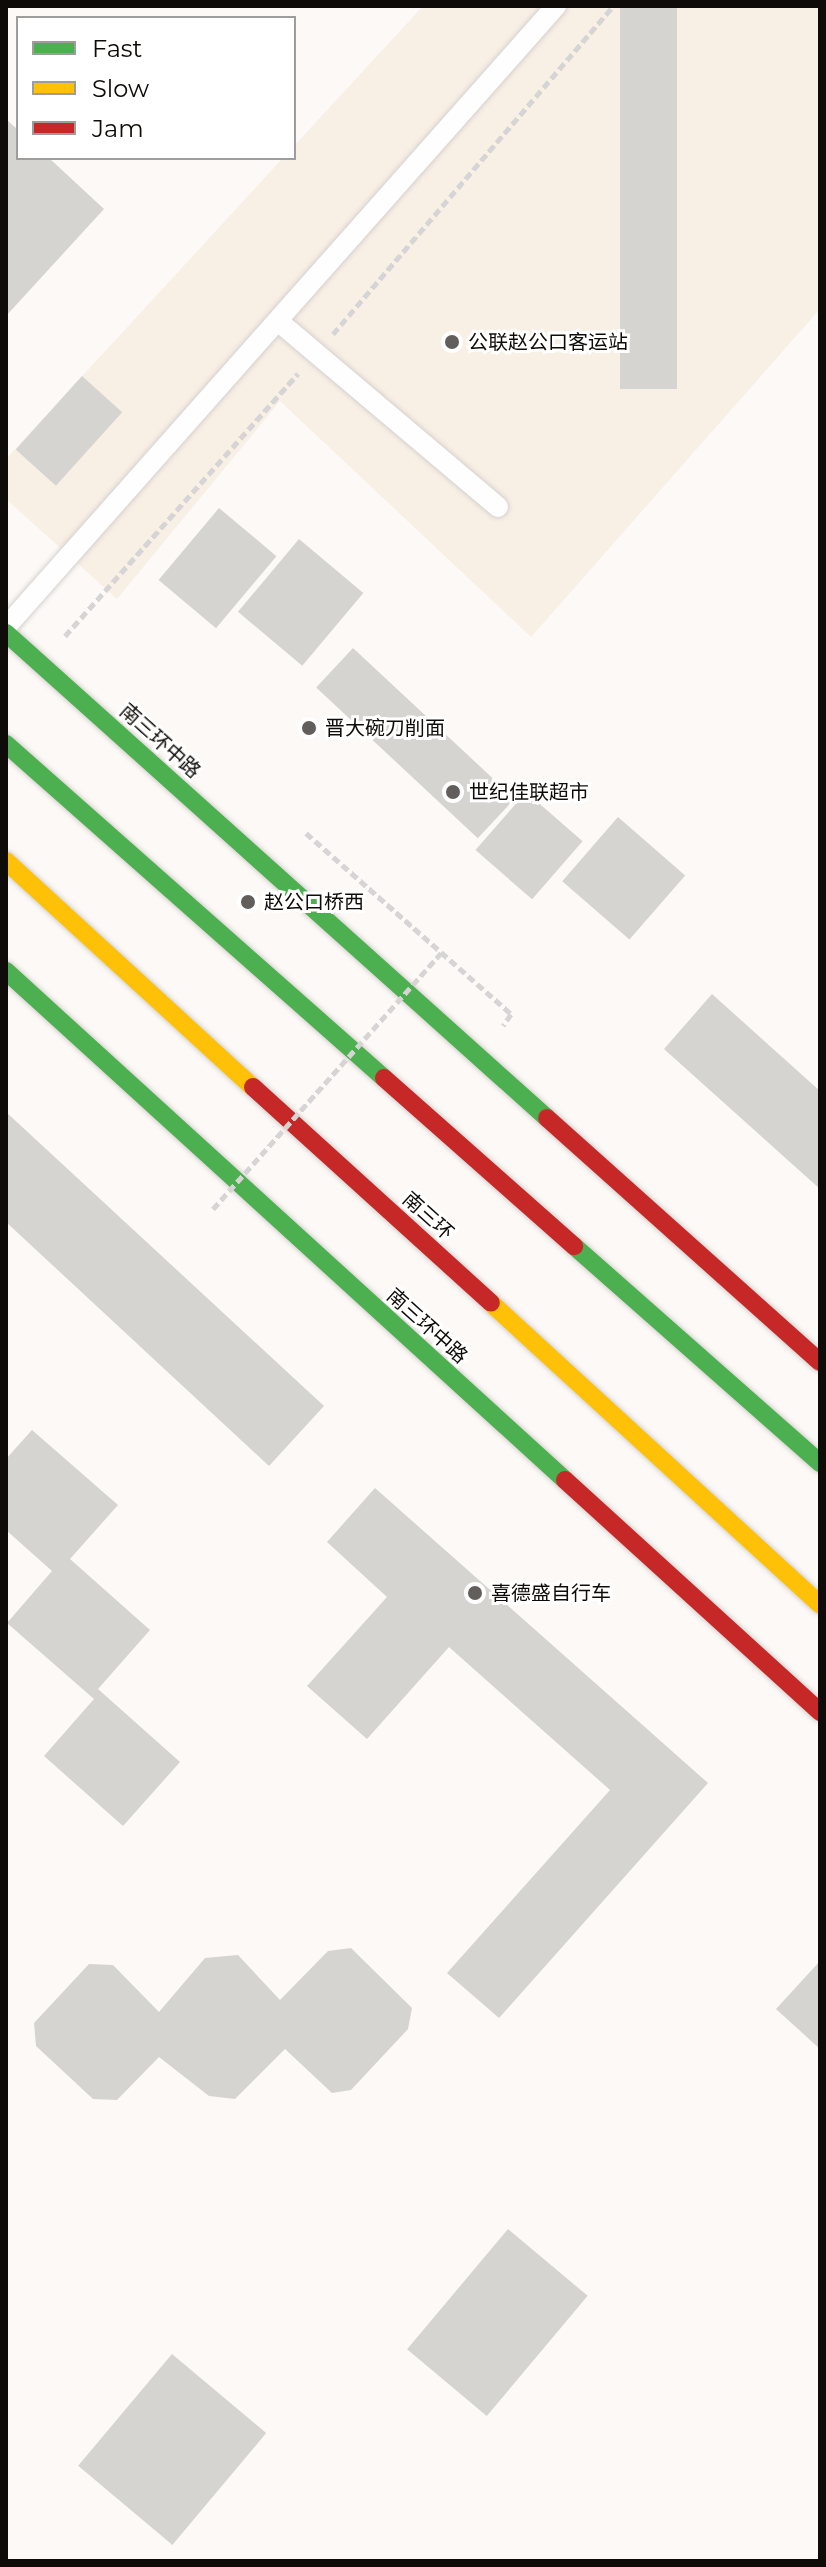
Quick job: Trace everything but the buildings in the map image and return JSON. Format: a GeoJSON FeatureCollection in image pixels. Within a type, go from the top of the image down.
{"type":"FeatureCollection","features":[{"type":"Feature","properties":{"kind":"main road","name":"南三环中路"},"geometry":{"type":"LineString","coordinates":[[6,633],[820,1362]]}},
{"type":"Feature","properties":{"kind":"main road"},"geometry":{"type":"LineString","coordinates":[[6,744],[820,1463]]}},
{"type":"Feature","properties":{"kind":"main road","name":"南三环"},"geometry":{"type":"LineString","coordinates":[[6,861],[820,1604]]}},
{"type":"Feature","properties":{"kind":"main road","name":"南三环中路"},"geometry":{"type":"LineString","coordinates":[[6,971],[820,1712]]}},
{"type":"Feature","properties":{"kind":"lane"},"geometry":{"type":"LineString","coordinates":[[6,627],[556,6]]}},
{"type":"Feature","properties":{"kind":"lane"},"geometry":{"type":"LineString","coordinates":[[278,321],[498,507]]}},
{"type":"Feature","properties":{"kind":"path"},"geometry":{"type":"LineString","coordinates":[[306,833],[511,1014]]}},
{"type":"Feature","properties":{"kind":"path"},"geometry":{"type":"LineString","coordinates":[[213,1209],[441,953]]}},
{"type":"Feature","properties":{"kind":"shaded area","name":"公联赵公口客运站"},"geometry":{"type":"Polygon","coordinates":[[[423,6],[820,6],[820,309],[531,637],[280,401],[117,599],[6,499],[6,459],[281,160],[296,160],[296,144],[423,6]]]}},
{"type":"Feature","properties":{"kind":"traffic: fast"},"geometry":{"type":"LineString","coordinates":[[6,633],[547,1118]]}},
{"type":"Feature","properties":{"kind":"traffic: fast"},"geometry":{"type":"LineString","coordinates":[[6,744],[384,1078]]}},
{"type":"Feature","properties":{"kind":"traffic: fast"},"geometry":{"type":"LineString","coordinates":[[6,971],[565,1480]]}},
{"type":"Feature","properties":{"kind":"traffic: fast"},"geometry":{"type":"LineString","coordinates":[[574,1246],[820,1463]]}},
{"type":"Feature","properties":{"kind":"traffic: slow"},"geometry":{"type":"LineString","coordinates":[[6,861],[253,1087]]}},
{"type":"Feature","properties":{"kind":"traffic: slow"},"geometry":{"type":"LineString","coordinates":[[491,1303],[820,1604]]}},
{"type":"Feature","properties":{"kind":"traffic: jam"},"geometry":{"type":"LineString","coordinates":[[384,1078],[574,1246]]}},
{"type":"Feature","properties":{"kind":"traffic: jam"},"geometry":{"type":"LineString","coordinates":[[253,1087],[491,1303]]}},
{"type":"Feature","properties":{"kind":"traffic: jam"},"geometry":{"type":"LineString","coordinates":[[547,1118],[820,1362]]}},
{"type":"Feature","properties":{"kind":"traffic: jam"},"geometry":{"type":"LineString","coordinates":[[565,1480],[820,1712]]}},
{"type":"Feature","properties":{"kind":"place","name":"公联赵公口客运站"},"geometry":{"type":"Point","coordinates":[452,342]}},
{"type":"Feature","properties":{"kind":"place","name":"晋大碗刀削面"},"geometry":{"type":"Point","coordinates":[309,728]}},
{"type":"Feature","properties":{"kind":"place","name":"世纪佳联超市"},"geometry":{"type":"Point","coordinates":[453,792]}},
{"type":"Feature","properties":{"kind":"place","name":"赵公口桥西"},"geometry":{"type":"Point","coordinates":[248,902]}},
{"type":"Feature","properties":{"kind":"place","name":"喜德盛自行车"},"geometry":{"type":"Point","coordinates":[475,1593]}}]}
